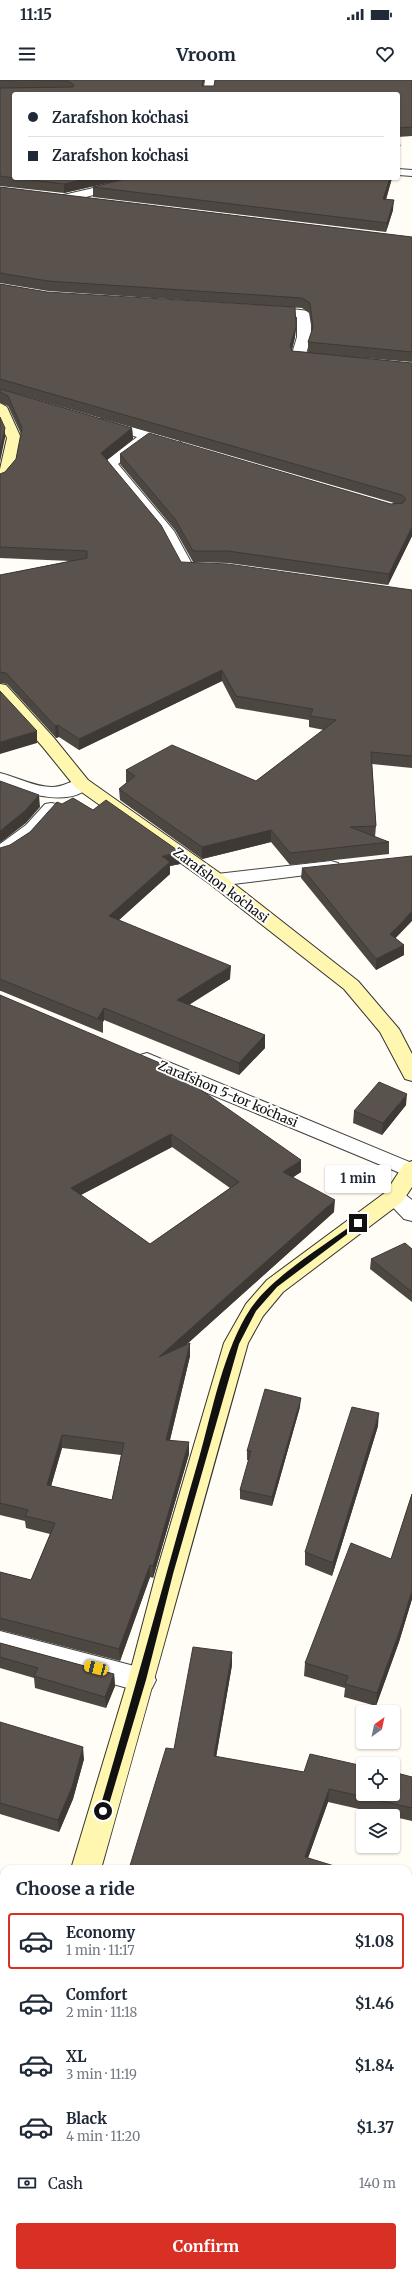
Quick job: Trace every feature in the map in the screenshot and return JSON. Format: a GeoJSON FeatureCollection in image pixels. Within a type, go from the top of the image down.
{"type":"FeatureCollection","features":[{"type":"Feature","properties":{"kind":"street"},"geometry":{"type":"LineString","coordinates":[[208,92],[210,80]]}},
{"type":"Feature","properties":{"kind":"street"},"geometry":{"type":"LineString","coordinates":[[400,172],[412,173]]}},
{"type":"Feature","properties":{"kind":"street"},"geometry":{"type":"LineString","coordinates":[[63,200],[132,182],[151,180]]}},
{"type":"Feature","properties":{"kind":"street"},"geometry":{"type":"LineString","coordinates":[[47,197],[100,204]]}},
{"type":"Feature","properties":{"kind":"street"},"geometry":{"type":"LineString","coordinates":[[256,310],[303,313],[304,337],[298,357],[333,361]]}},
{"type":"Feature","properties":{"kind":"street"},"geometry":{"type":"LineString","coordinates":[[0,479],[8,469],[14,438],[2,399]]}},
{"type":"Feature","properties":{"kind":"street"},"geometry":{"type":"LineString","coordinates":[[89,419],[185,447]]}},
{"type":"Feature","properties":{"kind":"street"},"geometry":{"type":"LineString","coordinates":[[148,436],[110,463],[169,534],[187,569],[221,569]]}},
{"type":"Feature","properties":{"kind":"street","name":"Zarafshon koʻchasi"},"geometry":{"type":"LineString","coordinates":[[0,689],[48,742],[82,784],[217,880],[351,985],[389,1029],[412,1074]]}},
{"type":"Feature","properties":{"kind":"street"},"geometry":{"type":"LineString","coordinates":[[0,778],[39,791],[58,793],[73,790],[82,784]]}},
{"type":"Feature","properties":{"kind":"street"},"geometry":{"type":"LineString","coordinates":[[0,853],[32,829],[48,813],[58,793]]}},
{"type":"Feature","properties":{"kind":"street"},"geometry":{"type":"LineString","coordinates":[[217,880],[349,865]]}},
{"type":"Feature","properties":{"kind":"street","name":"Zarafshon 5-tor koʻchasi"},"geometry":{"type":"LineString","coordinates":[[132,1053],[411,1170]]}},
{"type":"Feature","properties":{"kind":"street"},"geometry":{"type":"LineString","coordinates":[[87,1865],[142,1680],[169,1574],[236,1344],[254,1310],[275,1286],[403,1205],[411,1170]]}},
{"type":"Feature","properties":{"kind":"street"},"geometry":{"type":"LineString","coordinates":[[0,1642],[142,1680]]}},
{"type":"Feature","properties":{"kind":"building"},"geometry":{"type":"Polygon","coordinates":[[[0,80],[203,80],[202,86],[214,86],[215,80],[412,80],[412,127],[400,128],[400,92],[12,92],[12,178],[0,176],[0,88],[73,87],[74,85],[68,81],[0,80]]]}},
{"type":"Feature","properties":{"kind":"building"},"geometry":{"type":"Polygon","coordinates":[[[31,180],[81,180],[64,184],[31,180]]]}},
{"type":"Feature","properties":{"kind":"building"},"geometry":{"type":"Polygon","coordinates":[[[121,180],[389,180],[383,199],[394,200],[387,223],[93,187],[121,180]]]}},
{"type":"Feature","properties":{"kind":"building"},"geometry":{"type":"Polygon","coordinates":[[[0,187],[412,237],[412,352],[308,342],[313,327],[310,303],[302,298],[48,281],[0,273],[0,187]]]}},
{"type":"Feature","properties":{"kind":"building"},"geometry":{"type":"Polygon","coordinates":[[[0,284],[47,292],[295,307],[296,327],[290,346],[292,351],[412,363],[412,527],[389,574],[228,551],[193,551],[175,519],[120,454],[149,433],[391,504],[403,503],[406,499],[402,495],[0,379],[0,284]]]}},
{"type":"Feature","properties":{"kind":"building"},"geometry":{"type":"Polygon","coordinates":[[[0,389],[132,428],[101,453],[161,525],[181,562],[228,564],[412,590],[412,756],[371,752],[376,826],[350,827],[389,842],[290,853],[271,830],[202,847],[119,789],[135,776],[126,770],[172,745],[256,781],[336,720],[310,716],[313,709],[236,696],[222,670],[79,739],[58,725],[55,726],[6,673],[0,672],[0,575],[87,558],[87,551],[0,547],[0,474],[5,472],[16,459],[22,428],[8,396],[0,392],[0,389]]]}},
{"type":"Feature","properties":{"kind":"building"},"geometry":{"type":"Polygon","coordinates":[[[0,417],[5,428],[0,448],[0,417]]]}},
{"type":"Feature","properties":{"kind":"building"},"geometry":{"type":"Polygon","coordinates":[[[0,691],[37,731],[0,742],[0,691]]]}},
{"type":"Feature","properties":{"kind":"building"},"geometry":{"type":"Polygon","coordinates":[[[0,781],[39,795],[25,811],[0,831],[0,781]]]}},
{"type":"Feature","properties":{"kind":"building"},"geometry":{"type":"Polygon","coordinates":[[[73,798],[93,810],[106,800],[180,852],[162,856],[170,862],[109,916],[231,966],[177,1000],[265,1035],[239,1063],[104,1008],[98,1018],[103,1021],[0,979],[0,848],[10,845],[30,832],[57,802],[62,804],[73,798]]]}},
{"type":"Feature","properties":{"kind":"building"},"geometry":{"type":"Polygon","coordinates":[[[412,856],[412,911],[390,934],[404,945],[376,959],[302,868],[412,856]]]}},
{"type":"Feature","properties":{"kind":"building"},"geometry":{"type":"Polygon","coordinates":[[[0,995],[167,1066],[301,1160],[283,1172],[335,1200],[159,1357],[190,1343],[166,1440],[189,1442],[153,1566],[150,1565],[119,1649],[0,1618],[0,1572],[31,1580],[55,1523],[25,1516],[28,1510],[0,1503],[0,995]],[[171,1134],[71,1188],[150,1244],[239,1182],[171,1134]],[[62,1435],[47,1485],[112,1500],[124,1443],[62,1435]]]}},
{"type":"Feature","properties":{"kind":"building"},"geometry":{"type":"Polygon","coordinates":[[[379,1082],[407,1094],[383,1123],[354,1111],[379,1082]]]}},
{"type":"Feature","properties":{"kind":"building"},"geometry":{"type":"Polygon","coordinates":[[[405,1243],[412,1249],[412,1292],[371,1259],[405,1243]]]}},
{"type":"Feature","properties":{"kind":"building"},"geometry":{"type":"Polygon","coordinates":[[[265,1389],[301,1398],[272,1497],[240,1490],[251,1451],[247,1451],[265,1389]]]}},
{"type":"Feature","properties":{"kind":"building"},"geometry":{"type":"Polygon","coordinates":[[[352,1407],[379,1413],[333,1563],[305,1552],[352,1407]]]}},
{"type":"Feature","properties":{"kind":"building"},"geometry":{"type":"Polygon","coordinates":[[[412,1494],[412,1591],[400,1630],[377,1693],[345,1684],[348,1676],[305,1663],[351,1543],[391,1559],[412,1494]]]}},
{"type":"Feature","properties":{"kind":"building"},"geometry":{"type":"Polygon","coordinates":[[[0,1643],[114,1674],[105,1697],[34,1676],[38,1668],[0,1657],[0,1643]]]}},
{"type":"Feature","properties":{"kind":"building"},"geometry":{"type":"Polygon","coordinates":[[[193,1647],[232,1652],[214,1756],[304,1772],[310,1754],[356,1764],[356,1795],[329,1789],[305,1857],[331,1865],[130,1865],[166,1748],[174,1749],[193,1647]]]}},
{"type":"Feature","properties":{"kind":"building"},"geometry":{"type":"Polygon","coordinates":[[[0,1722],[83,1747],[72,1787],[58,1820],[0,1803],[0,1722]]]}},
{"type":"Feature","properties":{"kind":"building"},"geometry":{"type":"Polygon","coordinates":[[[400,1774],[412,1777],[412,1808],[381,1801],[400,1801],[400,1774]]]}},
{"type":"Feature","properties":{"kind":"route"},"geometry":{"type":"LineString","coordinates":[[103,1811],[142,1680],[169,1574],[236,1344],[254,1310],[275,1286],[358,1223]]}}]}
